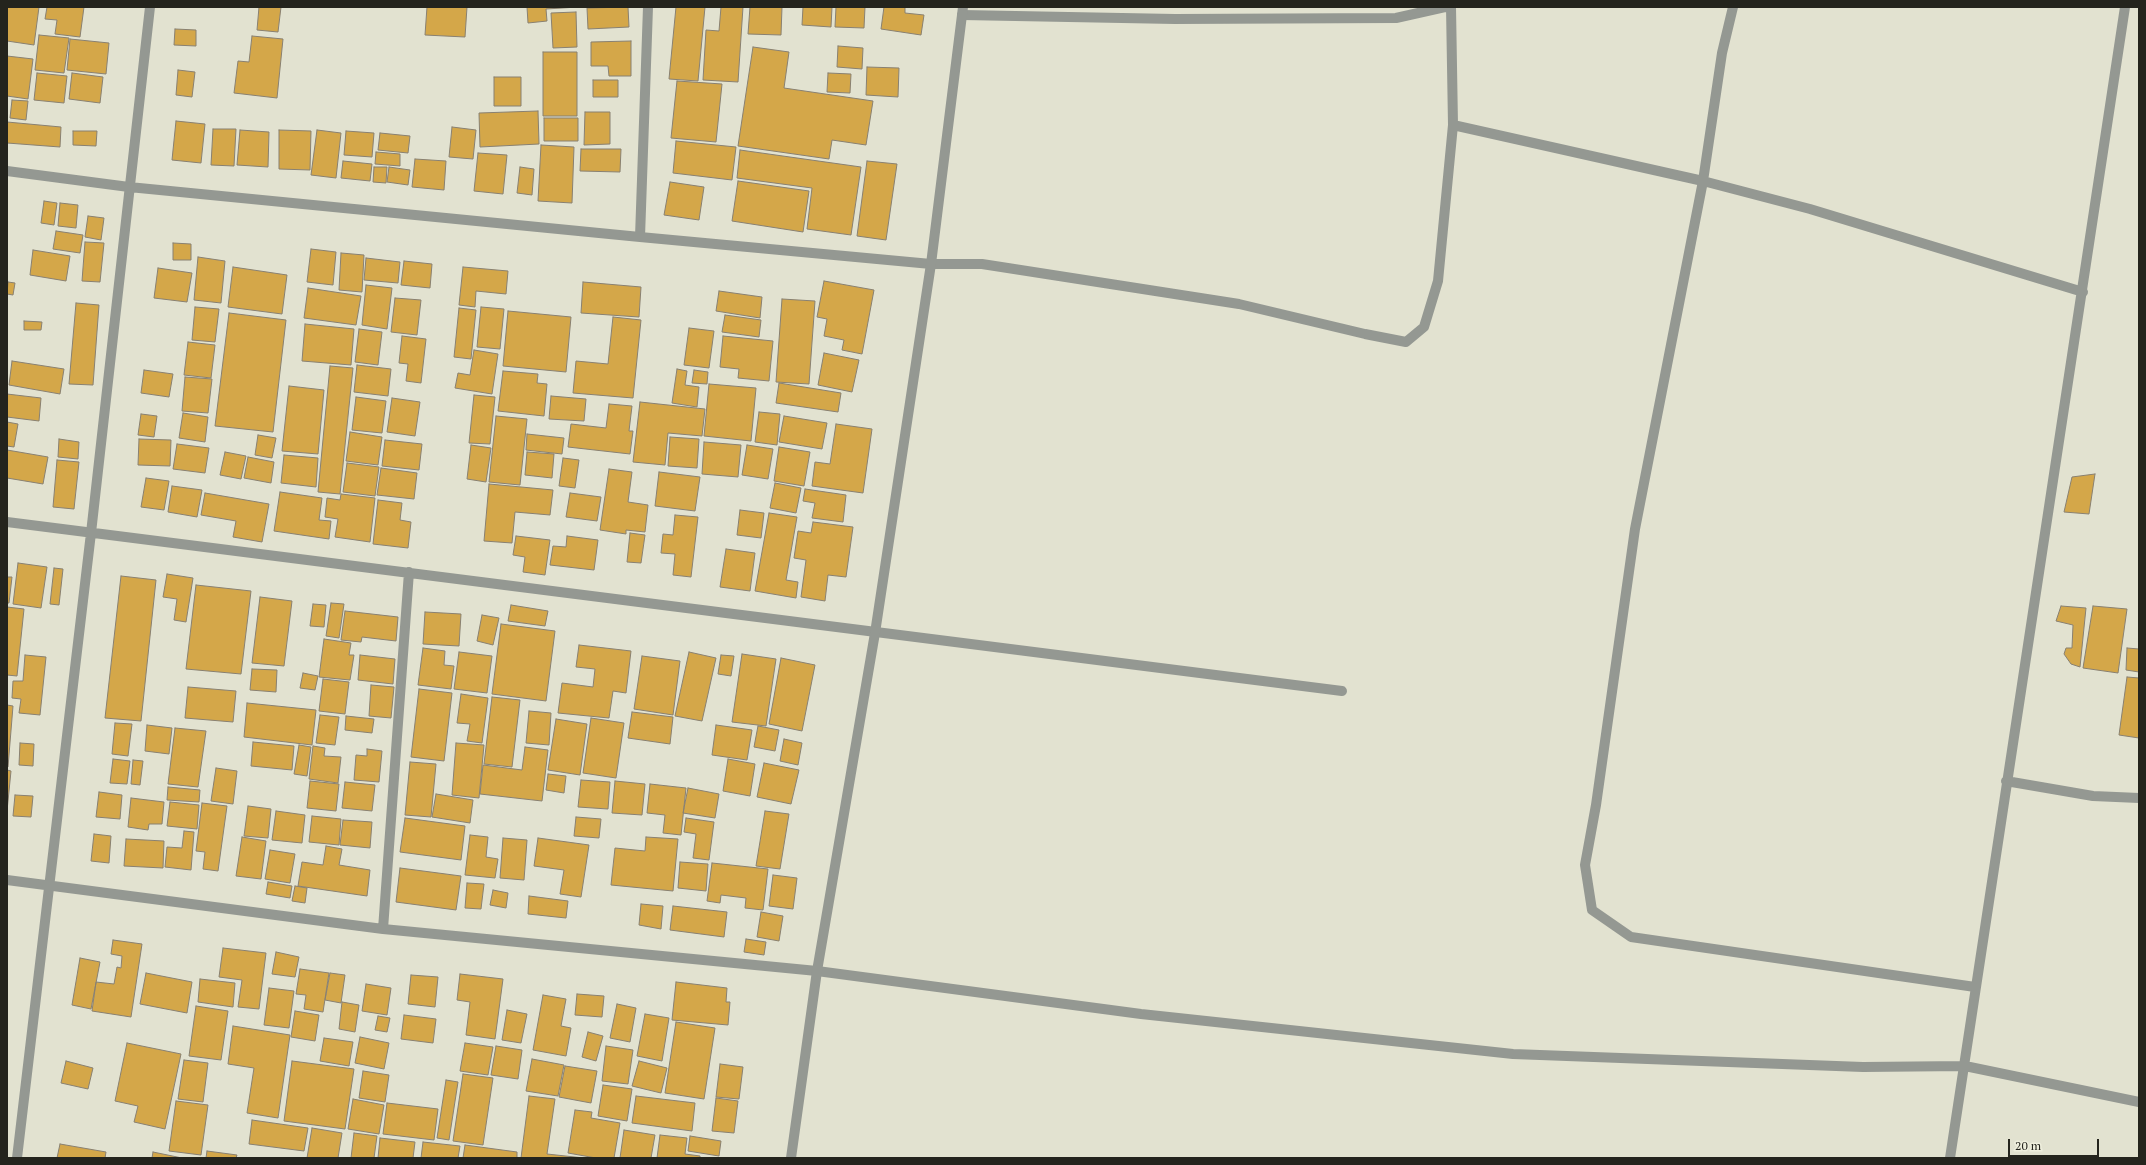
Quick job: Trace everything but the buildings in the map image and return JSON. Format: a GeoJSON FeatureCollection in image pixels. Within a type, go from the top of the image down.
{"type":"FeatureCollection","features":[{"type":"Feature","properties":{"kind":"street"},"geometry":{"type":"LineString","coordinates":[[17,1158],[91,533],[150,7]]}},
{"type":"Feature","properties":{"kind":"street"},"geometry":{"type":"LineString","coordinates":[[640,237],[648,7]]}},
{"type":"Feature","properties":{"kind":"street"},"geometry":{"type":"LineString","coordinates":[[791,1158],[817,971],[875,633],[931,264],[963,11],[1175,19],[1396,18],[1445,7]]}},
{"type":"Feature","properties":{"kind":"street"},"geometry":{"type":"LineString","coordinates":[[7,170],[129,187],[640,237],[931,264],[982,264],[1239,304],[1365,334],[1406,342],[1424,327],[1438,281],[1453,125],[1451,7]]}},
{"type":"Feature","properties":{"kind":"street"},"geometry":{"type":"LineString","coordinates":[[1733,7],[1722,53],[1703,181],[1635,529],[1596,805],[1584,865],[1592,910],[1632,937],[1975,987]]}},
{"type":"Feature","properties":{"kind":"street"},"geometry":{"type":"LineString","coordinates":[[1950,1158],[2052,479],[2083,292],[2125,7]]}},
{"type":"Feature","properties":{"kind":"street"},"geometry":{"type":"LineString","coordinates":[[1453,125],[1703,181],[1810,209],[2083,292]]}},
{"type":"Feature","properties":{"kind":"street"},"geometry":{"type":"LineString","coordinates":[[7,522],[1342,691]]}},
{"type":"Feature","properties":{"kind":"street"},"geometry":{"type":"LineString","coordinates":[[382,929],[409,572]]}},
{"type":"Feature","properties":{"kind":"street"},"geometry":{"type":"LineString","coordinates":[[2006,781],[2093,796],[2139,798]]}},
{"type":"Feature","properties":{"kind":"street"},"geometry":{"type":"LineString","coordinates":[[7,880],[382,929],[817,971],[1141,1014],[1513,1054],[1863,1067],[1965,1066],[2139,1102]]}}]}
